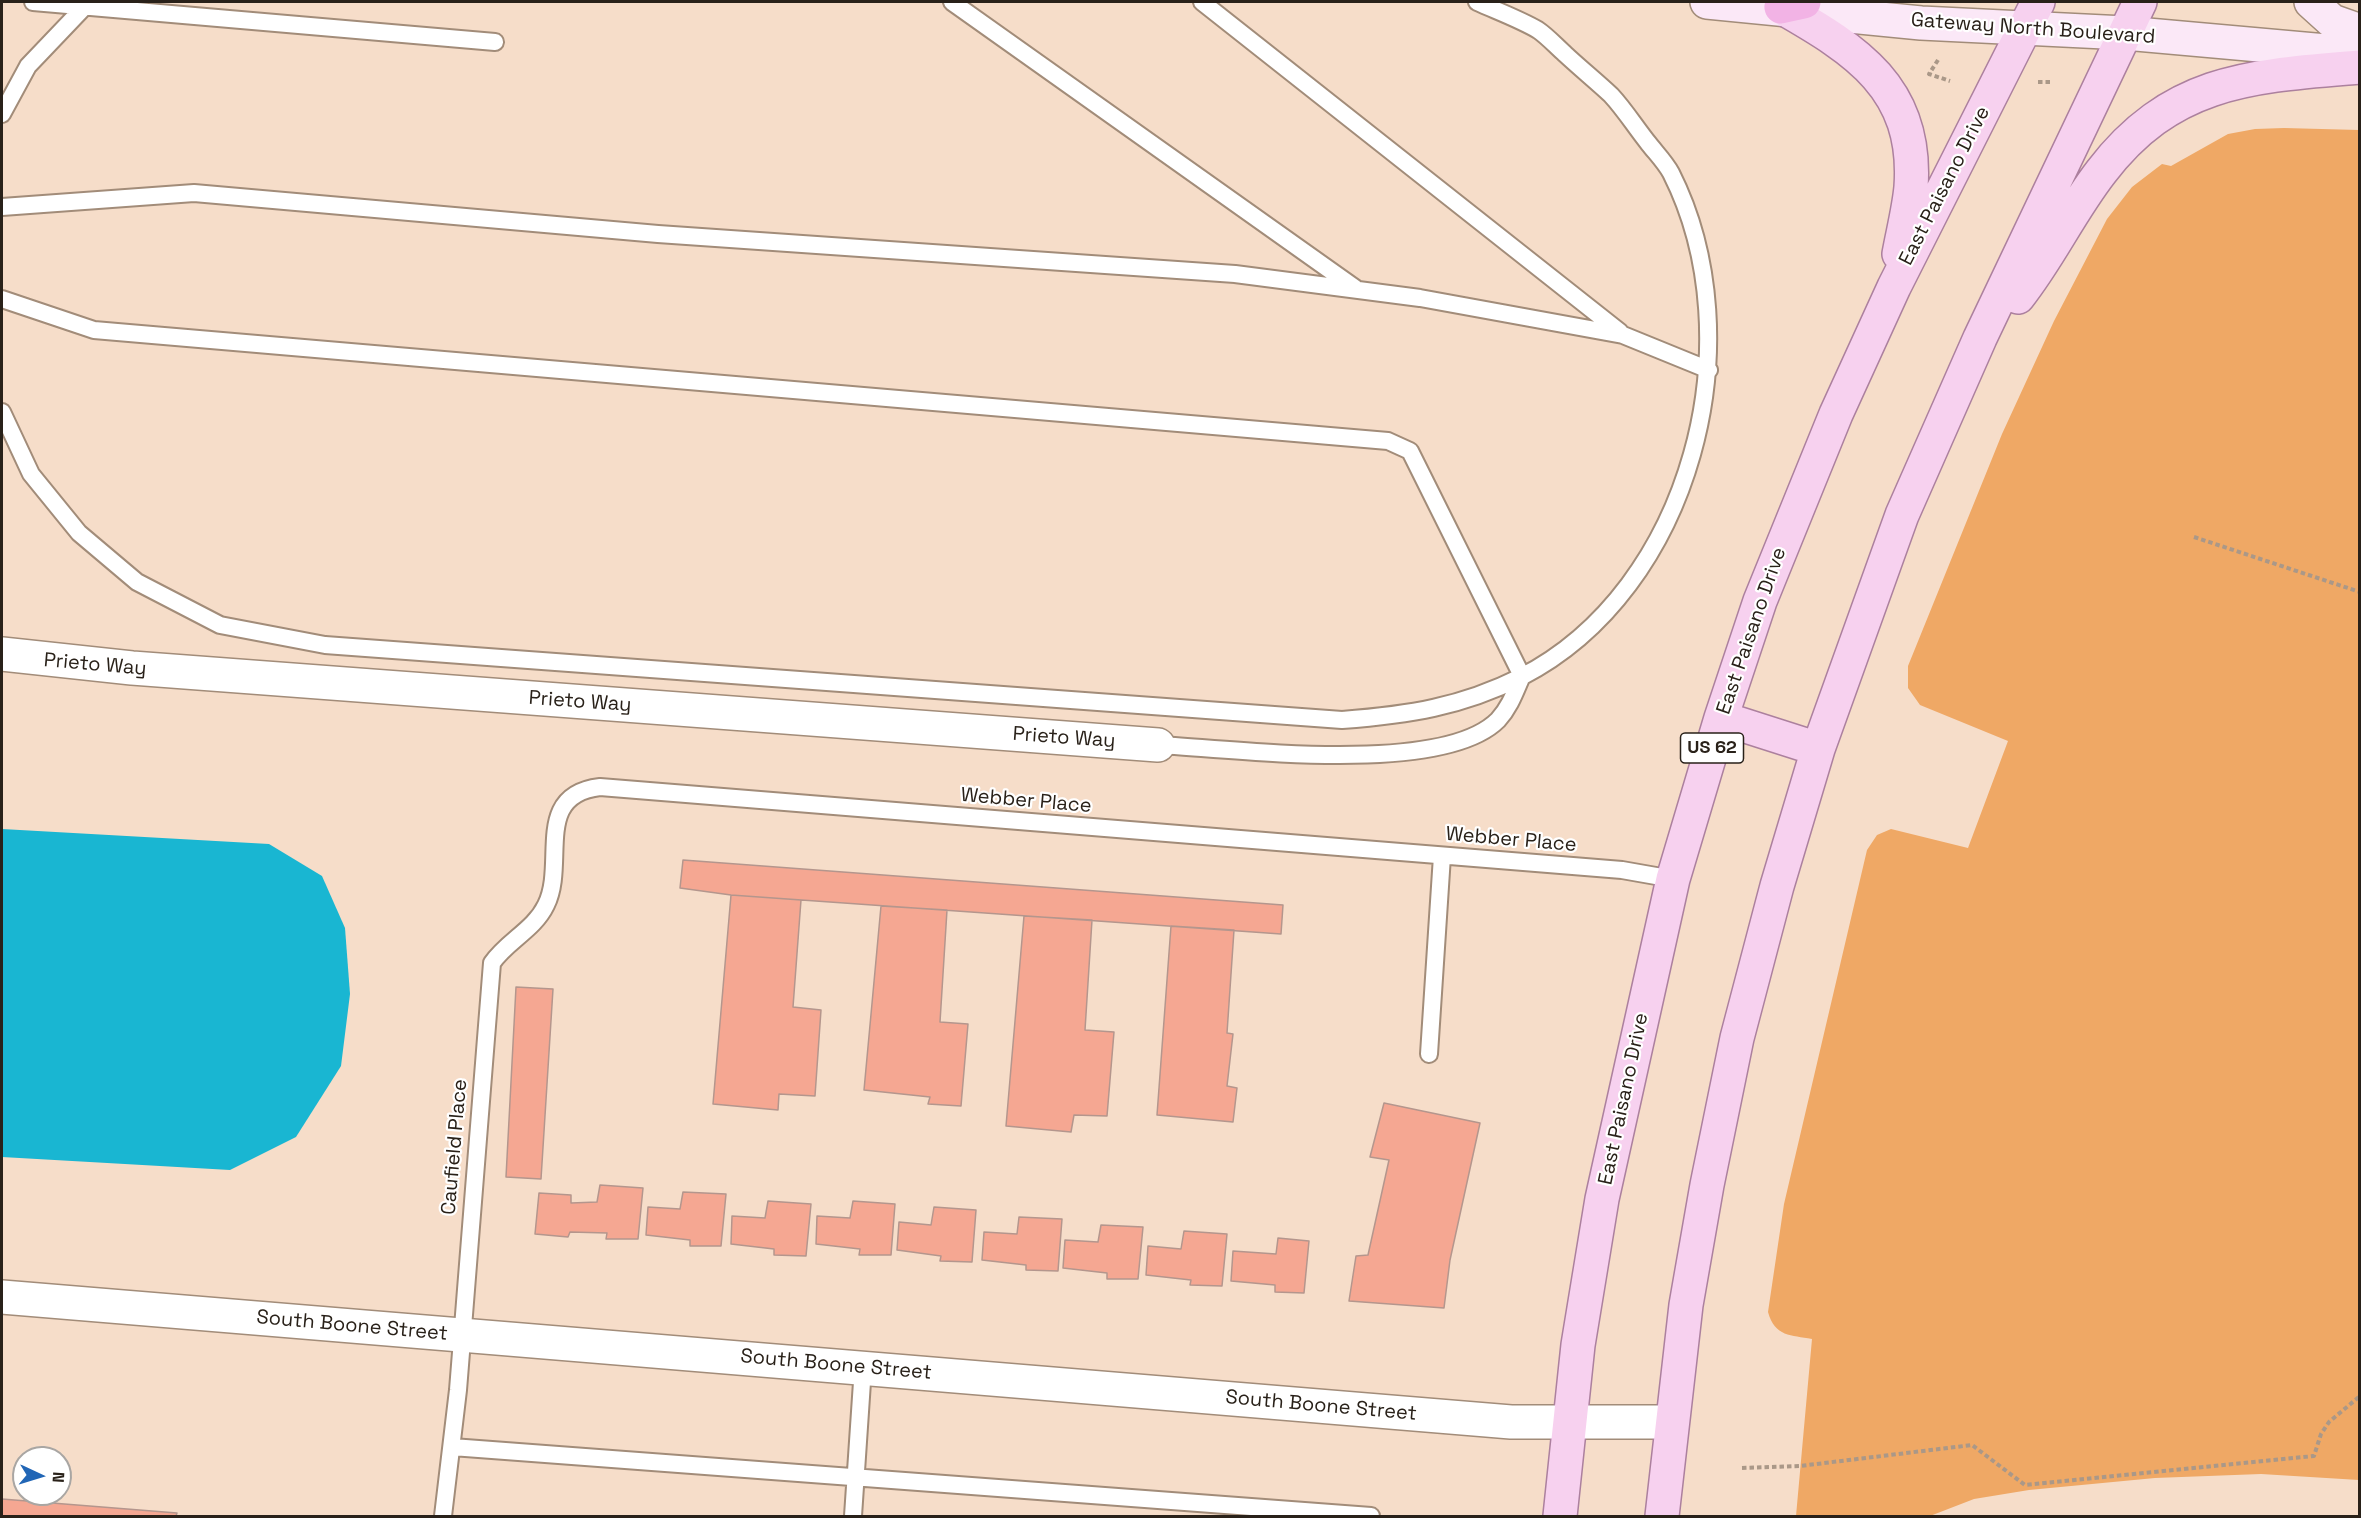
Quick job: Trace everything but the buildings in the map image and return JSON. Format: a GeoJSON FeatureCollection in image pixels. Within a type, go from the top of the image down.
{"type":"FeatureCollection","features":[{"type":"Feature","properties":{"kind":"main road","name":"Gateway North Boulevard"},"geometry":{"type":"LineString","coordinates":[[1707,2],[1792,4],[1921,22],[2032,16],[2125,33],[2360,54]]}},
{"type":"Feature","properties":{"kind":"main road"},"geometry":{"type":"LineString","coordinates":[[1662,1516],[1686,1305],[1737,1038],[1777,886],[1818,749],[1902,515],[1980,338],[2140,2]]}},
{"type":"Feature","properties":{"kind":"main road"},"geometry":{"type":"LineString","coordinates":[[2311,2],[2332,21],[2360,31]]}},
{"type":"Feature","properties":{"kind":"main road"},"geometry":{"type":"LineString","coordinates":[[1792,4],[1860,57],[1891,91],[1909,144],[1911,186],[1894,287]]}},
{"type":"Feature","properties":{"kind":"main road","name":"East Paisano Drive"},"geometry":{"type":"LineString","coordinates":[[1560,1516],[1578,1345],[1602,1199],[1673,879],[1721,718],[1760,602],[1797,509],[1894,287],[2032,16]]}},
{"type":"Feature","properties":{"kind":"main road"},"geometry":{"type":"LineString","coordinates":[[1980,338],[2020,295],[2101,172],[2141,128],[2173,104],[2230,83],[2284,73],[2360,67]]}},
{"type":"Feature","properties":{"kind":"main road"},"geometry":{"type":"LineString","coordinates":[[1721,718],[1818,749]]}},
{"type":"Feature","properties":{"kind":"street","name":"Prieto Way"},"geometry":{"type":"LineString","coordinates":[[2,654],[132,668],[1158,745]]}},
{"type":"Feature","properties":{"kind":"street","name":"South Boone Street"},"geometry":{"type":"LineString","coordinates":[[2,1297],[1499,1421],[1672,1422]]}},
{"type":"Feature","properties":{"kind":"lane"},"geometry":{"type":"LineString","coordinates":[[33,2],[87,4],[495,42]]}},
{"type":"Feature","properties":{"kind":"lane"},"geometry":{"type":"LineString","coordinates":[[952,2],[1358,290]]}},
{"type":"Feature","properties":{"kind":"lane"},"geometry":{"type":"LineString","coordinates":[[1202,2],[1623,334]]}},
{"type":"Feature","properties":{"kind":"lane"},"geometry":{"type":"LineString","coordinates":[[2,412],[31,474],[79,533],[137,582],[220,625],[325,645],[1342,720],[1406,716],[1450,705],[1522,676],[1569,645],[1620,597],[1661,535],[1694,451],[1709,370],[1707,312],[1698,240],[1670,171],[1611,96],[1538,31],[1477,2]]}},
{"type":"Feature","properties":{"kind":"lane"},"geometry":{"type":"LineString","coordinates":[[2,114],[27,66],[87,4]]}},
{"type":"Feature","properties":{"kind":"lane"},"geometry":{"type":"LineString","coordinates":[[2,207],[194,193],[658,234],[1235,274],[1420,297],[1623,334],[1709,370]]}},
{"type":"Feature","properties":{"kind":"lane"},"geometry":{"type":"LineString","coordinates":[[2,299],[94,330],[1388,441],[1410,451],[1522,676],[1510,704],[1496,721],[1474,734],[1428,750],[1372,756],[1158,745]]}},
{"type":"Feature","properties":{"kind":"lane","name":"Webber Place"},"geometry":{"type":"LineString","coordinates":[[492,963],[501,950],[532,925],[546,905],[551,888],[557,818],[566,801],[583,789],[600,787],[1622,870],[1673,879]]}},
{"type":"Feature","properties":{"kind":"lane"},"geometry":{"type":"LineString","coordinates":[[1429,1054],[1443,856]]}},
{"type":"Feature","properties":{"kind":"lane","name":"Caufield Place"},"geometry":{"type":"LineString","coordinates":[[444,1516],[462,1335],[492,963]]}},
{"type":"Feature","properties":{"kind":"lane"},"geometry":{"type":"LineString","coordinates":[[853,1516],[863,1367]]}},
{"type":"Feature","properties":{"kind":"lane"},"geometry":{"type":"LineString","coordinates":[[452,1447],[1371,1516]]}},
{"type":"Feature","properties":{"kind":"path"},"geometry":{"type":"LineString","coordinates":[[1942,52],[1929,74],[1950,81]]}},
{"type":"Feature","properties":{"kind":"path"},"geometry":{"type":"LineString","coordinates":[[2034,82],[2052,82]]}},
{"type":"Feature","properties":{"kind":"path"},"geometry":{"type":"LineString","coordinates":[[2194,537],[2360,592]]}},
{"type":"Feature","properties":{"kind":"path"},"geometry":{"type":"LineString","coordinates":[[1742,1468],[1800,1466],[1972,1445],[2025,1485],[2314,1456],[2321,1434],[2329,1422],[2360,1396]]}},
{"type":"Feature","properties":{"kind":"shaded area"},"geometry":{"type":"Polygon","coordinates":[[[2255,129],[2359,130],[2359,1480],[2261,1474],[2155,1478],[2029,1490],[1974,1499],[1930,1516],[1796,1516],[1812,1339],[1779,1330],[1768,1312],[1784,1204],[1867,850],[1877,835],[1891,829],[1968,848],[2008,741],[1920,705],[1908,688],[1908,666],[2002,434],[2054,321],[2107,219],[2132,187],[2162,164],[2171,166],[2228,134],[2255,129]]]}},
{"type":"Feature","properties":{"kind":"water"},"geometry":{"type":"Polygon","coordinates":[[[2,829],[269,844],[322,876],[345,928],[350,994],[341,1066],[296,1137],[230,1170],[2,1157],[2,829]]]}}]}
